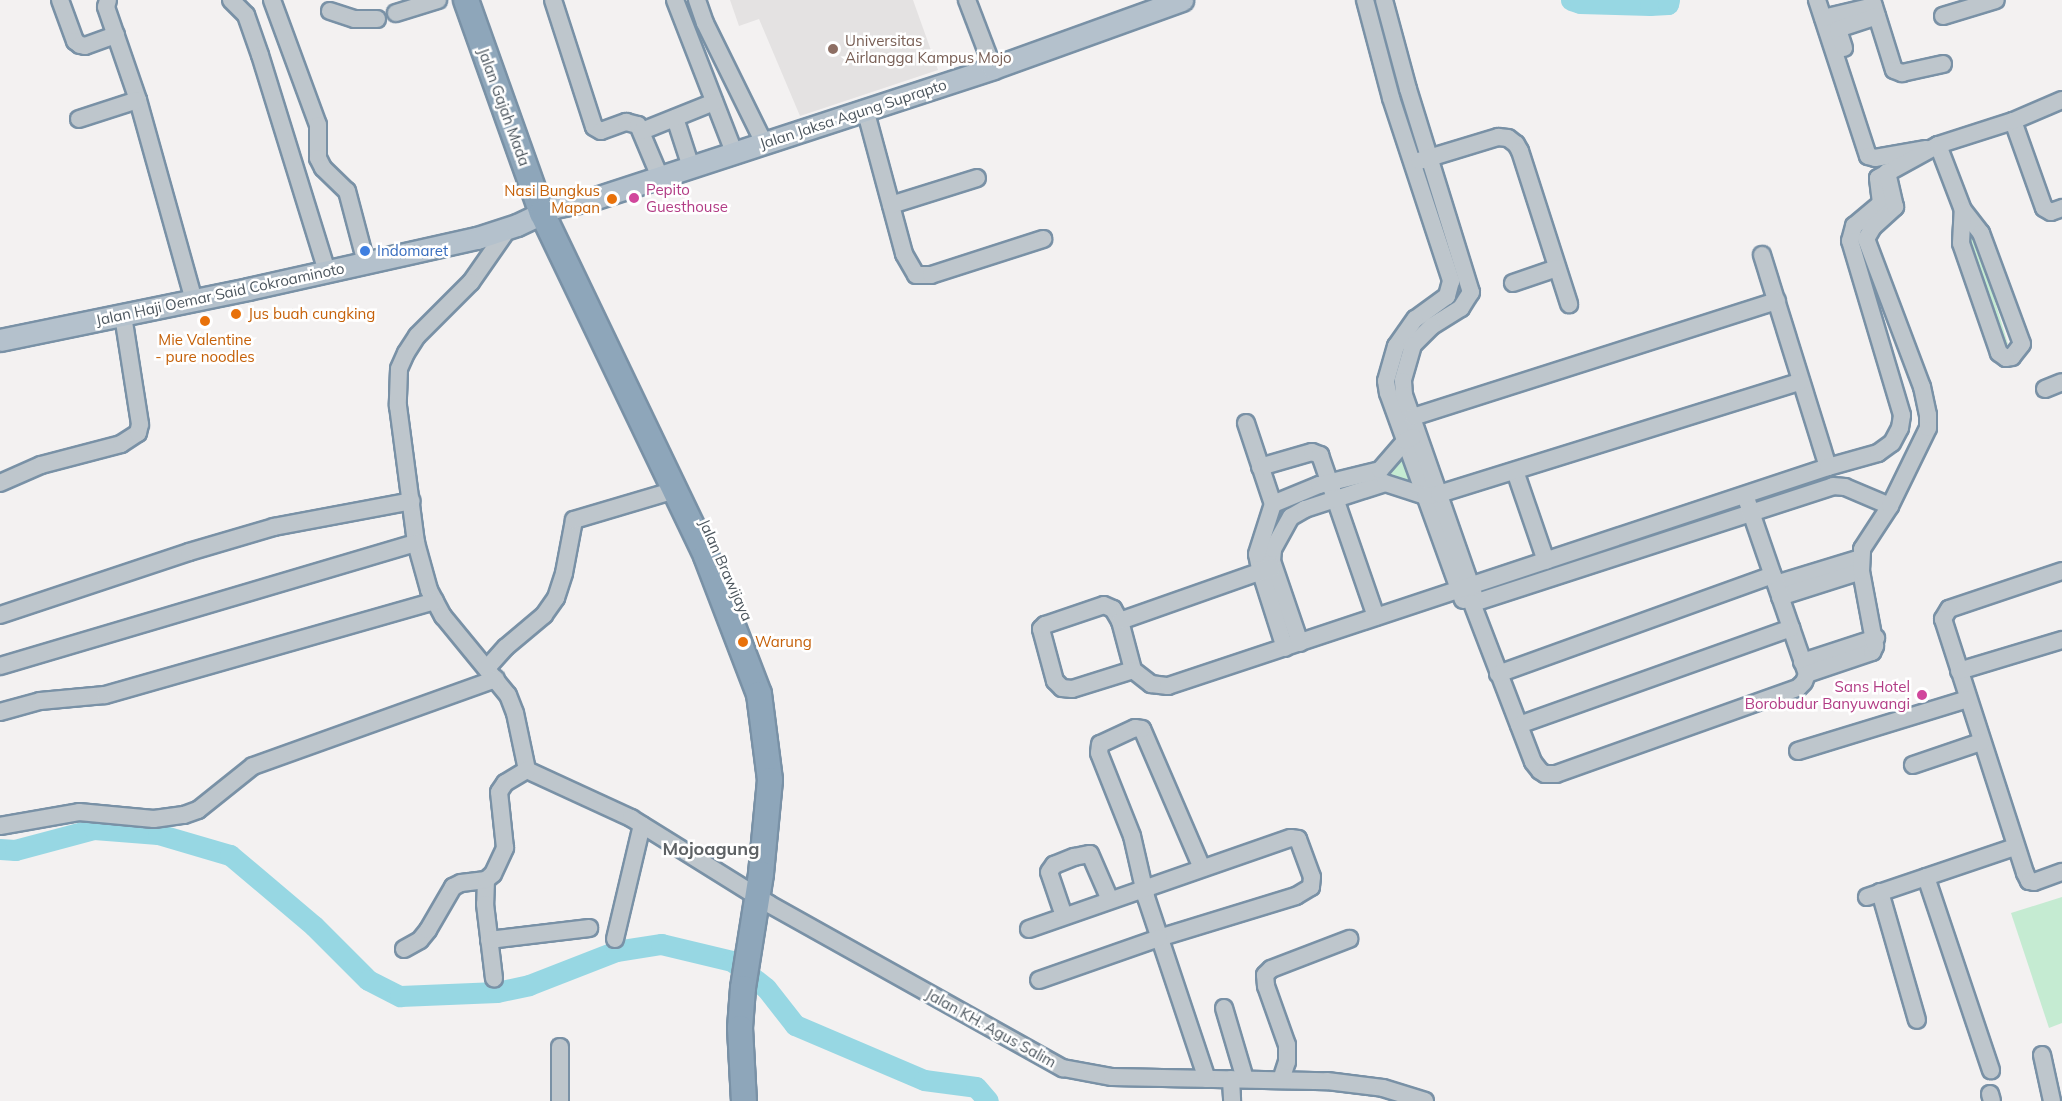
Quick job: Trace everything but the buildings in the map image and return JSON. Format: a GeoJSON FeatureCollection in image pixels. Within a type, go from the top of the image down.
{"type":"FeatureCollection","features":[{"type":"Feature","properties":{"kind":"highway","name":"Jalan Gajah Mada"},"geometry":{"type":"LineString","coordinates":[[466,0],[549,210]]}},
{"type":"Feature","properties":{"kind":"highway","name":"Jalan Brawijaya"},"geometry":{"type":"LineString","coordinates":[[482,0],[544,176],[549,210],[642,409],[743,605],[772,691],[782,755],[783,789],[780,832],[763,900],[740,1028],[744,1101]]}},
{"type":"Feature","properties":{"kind":"highway","name":"Jalan Brawijaya"},"geometry":{"type":"LineString","coordinates":[[642,409],[728,609],[759,694],[770,780],[763,900]]}},
{"type":"Feature","properties":{"kind":"highway","name":"Jalan Brawijaya"},"geometry":{"type":"LineString","coordinates":[[748,989],[757,1101]]}},
{"type":"Feature","properties":{"kind":"main road","name":"Jalan Jaksa Agung Suprapto"},"geometry":{"type":"LineString","coordinates":[[549,210],[593,199],[993,68],[1182,0]]}},
{"type":"Feature","properties":{"kind":"main road","name":"Jalan Haji Oemar Said Cokroaminoto"},"geometry":{"type":"LineString","coordinates":[[0,340],[123,316],[366,263],[508,229],[549,210]]}},
{"type":"Feature","properties":{"kind":"street"},"geometry":{"type":"LineString","coordinates":[[60,0],[75,41],[80,45],[85,46],[116,34]]}},
{"type":"Feature","properties":{"kind":"street"},"geometry":{"type":"LineString","coordinates":[[108,0],[106,7],[138,100],[194,300]]}},
{"type":"Feature","properties":{"kind":"street"},"geometry":{"type":"LineString","coordinates":[[231,0],[246,15],[327,272]]}},
{"type":"Feature","properties":{"kind":"street"},"geometry":{"type":"LineString","coordinates":[[272,0],[318,125],[318,158],[323,168],[347,191],[366,263]]}},
{"type":"Feature","properties":{"kind":"street"},"geometry":{"type":"LineString","coordinates":[[396,13],[438,0]]}},
{"type":"Feature","properties":{"kind":"street"},"geometry":{"type":"LineString","coordinates":[[553,0],[594,127],[601,131],[633,122],[642,130],[660,177]]}},
{"type":"Feature","properties":{"kind":"street"},"geometry":{"type":"LineString","coordinates":[[675,0],[734,152]]}},
{"type":"Feature","properties":{"kind":"street"},"geometry":{"type":"LineString","coordinates":[[697,0],[705,23],[764,143]]}},
{"type":"Feature","properties":{"kind":"street"},"geometry":{"type":"LineString","coordinates":[[967,0],[993,68]]}},
{"type":"Feature","properties":{"kind":"street"},"geometry":{"type":"LineString","coordinates":[[1805,668],[1876,638],[1861,564],[1866,543],[1890,506],[1928,428],[1928,415],[1922,387],[1866,239],[1873,227],[1895,207],[1883,164],[1869,156],[1831,20],[1818,0]]}},
{"type":"Feature","properties":{"kind":"street"},"geometry":{"type":"LineString","coordinates":[[1942,16],[1996,0]]}},
{"type":"Feature","properties":{"kind":"street"},"geometry":{"type":"LineString","coordinates":[[1267,570],[1273,549],[1291,517],[1383,477],[1412,438],[1413,417],[1404,395],[1403,381],[1413,345],[1432,326],[1461,308],[1471,292],[1420,161],[1367,8],[1385,6],[1420,161],[1451,281],[1447,296],[1414,319],[1406,330],[1391,361],[1386,381],[1388,393],[1412,438],[1498,675],[1533,762],[1540,771],[1556,774],[1798,687],[1804,682],[1805,668],[1748,503]]}},
{"type":"Feature","properties":{"kind":"street"},"geometry":{"type":"LineString","coordinates":[[1831,20],[1874,7],[1894,70],[1902,73],[1942,64]]}},
{"type":"Feature","properties":{"kind":"street"},"geometry":{"type":"LineString","coordinates":[[330,12],[355,20],[377,19]]}},
{"type":"Feature","properties":{"kind":"street"},"geometry":{"type":"LineString","coordinates":[[78,119],[138,100]]}},
{"type":"Feature","properties":{"kind":"street"},"geometry":{"type":"LineString","coordinates":[[1133,670],[1072,689],[1062,688],[1055,681],[1041,635],[1044,625],[1104,605],[1113,609],[1120,621],[1133,670],[1151,684],[1168,686],[1376,617],[1469,595],[1748,503],[1828,467],[1878,453],[1892,443],[1900,428],[1902,415],[1850,241],[1854,226],[1881,203],[1878,178],[1883,164],[1918,148],[1934,147],[2013,121],[2062,100]]}},
{"type":"Feature","properties":{"kind":"street"},"geometry":{"type":"LineString","coordinates":[[642,130],[714,102]]}},
{"type":"Feature","properties":{"kind":"street"},"geometry":{"type":"LineString","coordinates":[[865,109],[904,254],[916,274],[931,275],[1043,239]]}},
{"type":"Feature","properties":{"kind":"street"},"geometry":{"type":"LineString","coordinates":[[675,117],[691,167]]}},
{"type":"Feature","properties":{"kind":"street"},"geometry":{"type":"LineString","coordinates":[[2013,121],[2044,208],[2051,212],[2062,208]]}},
{"type":"Feature","properties":{"kind":"street"},"geometry":{"type":"LineString","coordinates":[[1420,161],[1498,137],[1508,138],[1520,151],[1569,304]]}},
{"type":"Feature","properties":{"kind":"street"},"geometry":{"type":"LineString","coordinates":[[1934,147],[1963,210],[1981,233],[2022,344],[2012,357],[2006,358],[1999,353],[1961,243],[1963,210]]}},
{"type":"Feature","properties":{"kind":"street"},"geometry":{"type":"LineString","coordinates":[[891,205],[977,178]]}},
{"type":"Feature","properties":{"kind":"street"},"geometry":{"type":"LineString","coordinates":[[404,949],[420,940],[428,930],[453,887],[461,883],[486,880],[500,865],[505,848],[499,792],[505,783],[527,770],[515,712],[508,695],[443,616],[435,601],[416,543],[398,406],[399,369],[406,353],[417,336],[471,282],[508,229]]}},
{"type":"Feature","properties":{"kind":"street"},"geometry":{"type":"LineString","coordinates":[[1762,255],[1828,467]]}},
{"type":"Feature","properties":{"kind":"street"},"geometry":{"type":"LineString","coordinates":[[1513,283],[1557,268]]}},
{"type":"Feature","properties":{"kind":"street"},"geometry":{"type":"LineString","coordinates":[[1413,417],[1777,300]]}},
{"type":"Feature","properties":{"kind":"street"},"geometry":{"type":"LineString","coordinates":[[0,483],[41,465],[121,444],[138,433],[140,424],[123,316]]}},
{"type":"Feature","properties":{"kind":"street"},"geometry":{"type":"LineString","coordinates":[[1892,378],[1915,370]]}},
{"type":"Feature","properties":{"kind":"street"},"geometry":{"type":"LineString","coordinates":[[1273,504],[1331,482],[1383,477],[1432,495],[1801,381]]}},
{"type":"Feature","properties":{"kind":"street"},"geometry":{"type":"LineString","coordinates":[[2045,389],[2062,382]]}},
{"type":"Feature","properties":{"kind":"street"},"geometry":{"type":"LineString","coordinates":[[1246,423],[1273,504],[1257,554],[1267,570],[1292,646]]}},
{"type":"Feature","properties":{"kind":"street"},"geometry":{"type":"LineString","coordinates":[[1260,467],[1318,453],[1331,482],[1376,617]]}},
{"type":"Feature","properties":{"kind":"street"},"geometry":{"type":"LineString","coordinates":[[1515,471],[1546,561]]}},
{"type":"Feature","properties":{"kind":"street"},"geometry":{"type":"LineString","coordinates":[[1469,595],[1546,561],[1748,503],[1833,486],[1845,487],[1890,506]]}},
{"type":"Feature","properties":{"kind":"street"},"geometry":{"type":"LineString","coordinates":[[0,826],[78,812],[154,819],[184,815],[198,810],[253,766],[491,674],[506,647],[544,615],[556,598],[564,573],[570,529],[574,520],[675,490]]}},
{"type":"Feature","properties":{"kind":"street"},"geometry":{"type":"LineString","coordinates":[[0,615],[189,552],[274,527],[412,501]]}},
{"type":"Feature","properties":{"kind":"street"},"geometry":{"type":"LineString","coordinates":[[0,666],[416,543]]}},
{"type":"Feature","properties":{"kind":"street"},"geometry":{"type":"LineString","coordinates":[[1498,675],[1776,585],[1861,564]]}},
{"type":"Feature","properties":{"kind":"street"},"geometry":{"type":"LineString","coordinates":[[1120,621],[1267,570]]}},
{"type":"Feature","properties":{"kind":"street"},"geometry":{"type":"LineString","coordinates":[[2062,571],[1949,609],[1944,614],[1943,620],[2015,847],[2029,881],[2034,882],[2062,872]]}},
{"type":"Feature","properties":{"kind":"street"},"geometry":{"type":"LineString","coordinates":[[0,712],[40,701],[105,695],[435,601]]}},
{"type":"Feature","properties":{"kind":"street"},"geometry":{"type":"LineString","coordinates":[[1519,725],[1791,628]]}},
{"type":"Feature","properties":{"kind":"street"},"geometry":{"type":"LineString","coordinates":[[1959,670],[2062,640]]}},
{"type":"Feature","properties":{"kind":"street"},"geometry":{"type":"LineString","coordinates":[[1798,751],[1968,699]]}},
{"type":"Feature","properties":{"kind":"street"},"geometry":{"type":"LineString","coordinates":[[1202,868],[1142,729],[1136,728],[1100,744],[1098,748],[1132,836],[1159,938],[1207,1079]]}},
{"type":"Feature","properties":{"kind":"street"},"geometry":{"type":"LineString","coordinates":[[1913,765],[1981,742]]}},
{"type":"Feature","properties":{"kind":"street","name":"Jalan KH. Agus Salim"},"geometry":{"type":"LineString","coordinates":[[527,770],[642,825],[763,900],[1063,1068],[1112,1077],[1327,1081],[1383,1088],[1425,1101]]}},
{"type":"Feature","properties":{"kind":"street"},"geometry":{"type":"LineString","coordinates":[[615,939],[642,825]]}},
{"type":"Feature","properties":{"kind":"street"},"geometry":{"type":"LineString","coordinates":[[1029,929],[1144,887],[1296,838],[1312,883],[1308,890],[1296,896],[1159,938],[1039,980]]}},
{"type":"Feature","properties":{"kind":"street"},"geometry":{"type":"LineString","coordinates":[[1917,1020],[1873,895],[2015,847]]}},
{"type":"Feature","properties":{"kind":"street"},"geometry":{"type":"LineString","coordinates":[[1064,916],[1049,872],[1054,865],[1074,856],[1090,854],[1110,900]]}},
{"type":"Feature","properties":{"kind":"street"},"geometry":{"type":"LineString","coordinates":[[1926,877],[1991,1070]]}},
{"type":"Feature","properties":{"kind":"street"},"geometry":{"type":"LineString","coordinates":[[486,880],[485,904],[494,978]]}},
{"type":"Feature","properties":{"kind":"street"},"geometry":{"type":"LineString","coordinates":[[489,940],[589,928]]}},
{"type":"Feature","properties":{"kind":"street"},"geometry":{"type":"LineString","coordinates":[[1281,1080],[1287,1062],[1287,1045],[1266,986],[1265,975],[1271,969],[1349,939]]}},
{"type":"Feature","properties":{"kind":"street"},"geometry":{"type":"LineString","coordinates":[[1224,1008],[1238,1079],[1233,1101]]}},
{"type":"Feature","properties":{"kind":"street"},"geometry":{"type":"LineString","coordinates":[[560,1047],[560,1101]]}},
{"type":"Feature","properties":{"kind":"street"},"geometry":{"type":"LineString","coordinates":[[2042,1055],[2052,1101]]}},
{"type":"Feature","properties":{"kind":"shaded area","name":"Universitas Airlangga Kampus Mojo"},"geometry":{"type":"Polygon","coordinates":[[[730,0],[913,0],[938,70],[800,116],[759,19],[739,26],[730,0]]]}},
{"type":"Feature","properties":{"kind":"green space"},"geometry":{"type":"Polygon","coordinates":[[[1975,236],[2008,344],[1998,347],[1965,239],[1975,236]]]}},
{"type":"Feature","properties":{"kind":"green space"},"geometry":{"type":"Polygon","coordinates":[[[1400,452],[1411,486],[1389,474],[1400,452]]]}},
{"type":"Feature","properties":{"kind":"green space"},"geometry":{"type":"Polygon","coordinates":[[[2062,897],[2062,1023],[2049,1028],[2011,913],[2062,897]]]}},
{"type":"Feature","properties":{"kind":"waterway"},"geometry":{"type":"LineString","coordinates":[[1571,0],[1580,3],[1650,5],[1668,4],[1669,0]]}},
{"type":"Feature","properties":{"kind":"waterway"},"geometry":{"type":"LineString","coordinates":[[0,849],[15,850],[94,829],[158,834],[230,855],[314,926],[368,980],[400,996],[497,992],[529,985],[616,951],[661,944],[732,961],[766,988],[795,1025],[924,1080],[976,1087],[988,1101]]}},
{"type":"Feature","properties":{"kind":"place","name":"Universitas Airlangga Kampus Mojo"},"geometry":{"type":"Point","coordinates":[833,49]}},
{"type":"Feature","properties":{"kind":"place","name":"Pepito Guesthouse"},"geometry":{"type":"Point","coordinates":[634,198]}},
{"type":"Feature","properties":{"kind":"place","name":"Nasi Bungkus Mapan"},"geometry":{"type":"Point","coordinates":[612,199]}},
{"type":"Feature","properties":{"kind":"place","name":"Indomaret"},"geometry":{"type":"Point","coordinates":[365,251]}},
{"type":"Feature","properties":{"kind":"place","name":"Jus buah cungking"},"geometry":{"type":"Point","coordinates":[236,314]}},
{"type":"Feature","properties":{"kind":"place","name":"Mie Valentine - pure noodles"},"geometry":{"type":"Point","coordinates":[205,321]}},
{"type":"Feature","properties":{"kind":"place","name":"Warung"},"geometry":{"type":"Point","coordinates":[743,642]}},
{"type":"Feature","properties":{"kind":"place","name":"Sans Hotel Borobudur Banyuwangi"},"geometry":{"type":"Point","coordinates":[1922,695]}},
{"type":"Feature","properties":{"kind":"district","name":"Mojoagung"},"geometry":{"type":"Point","coordinates":[711,849]}}]}
